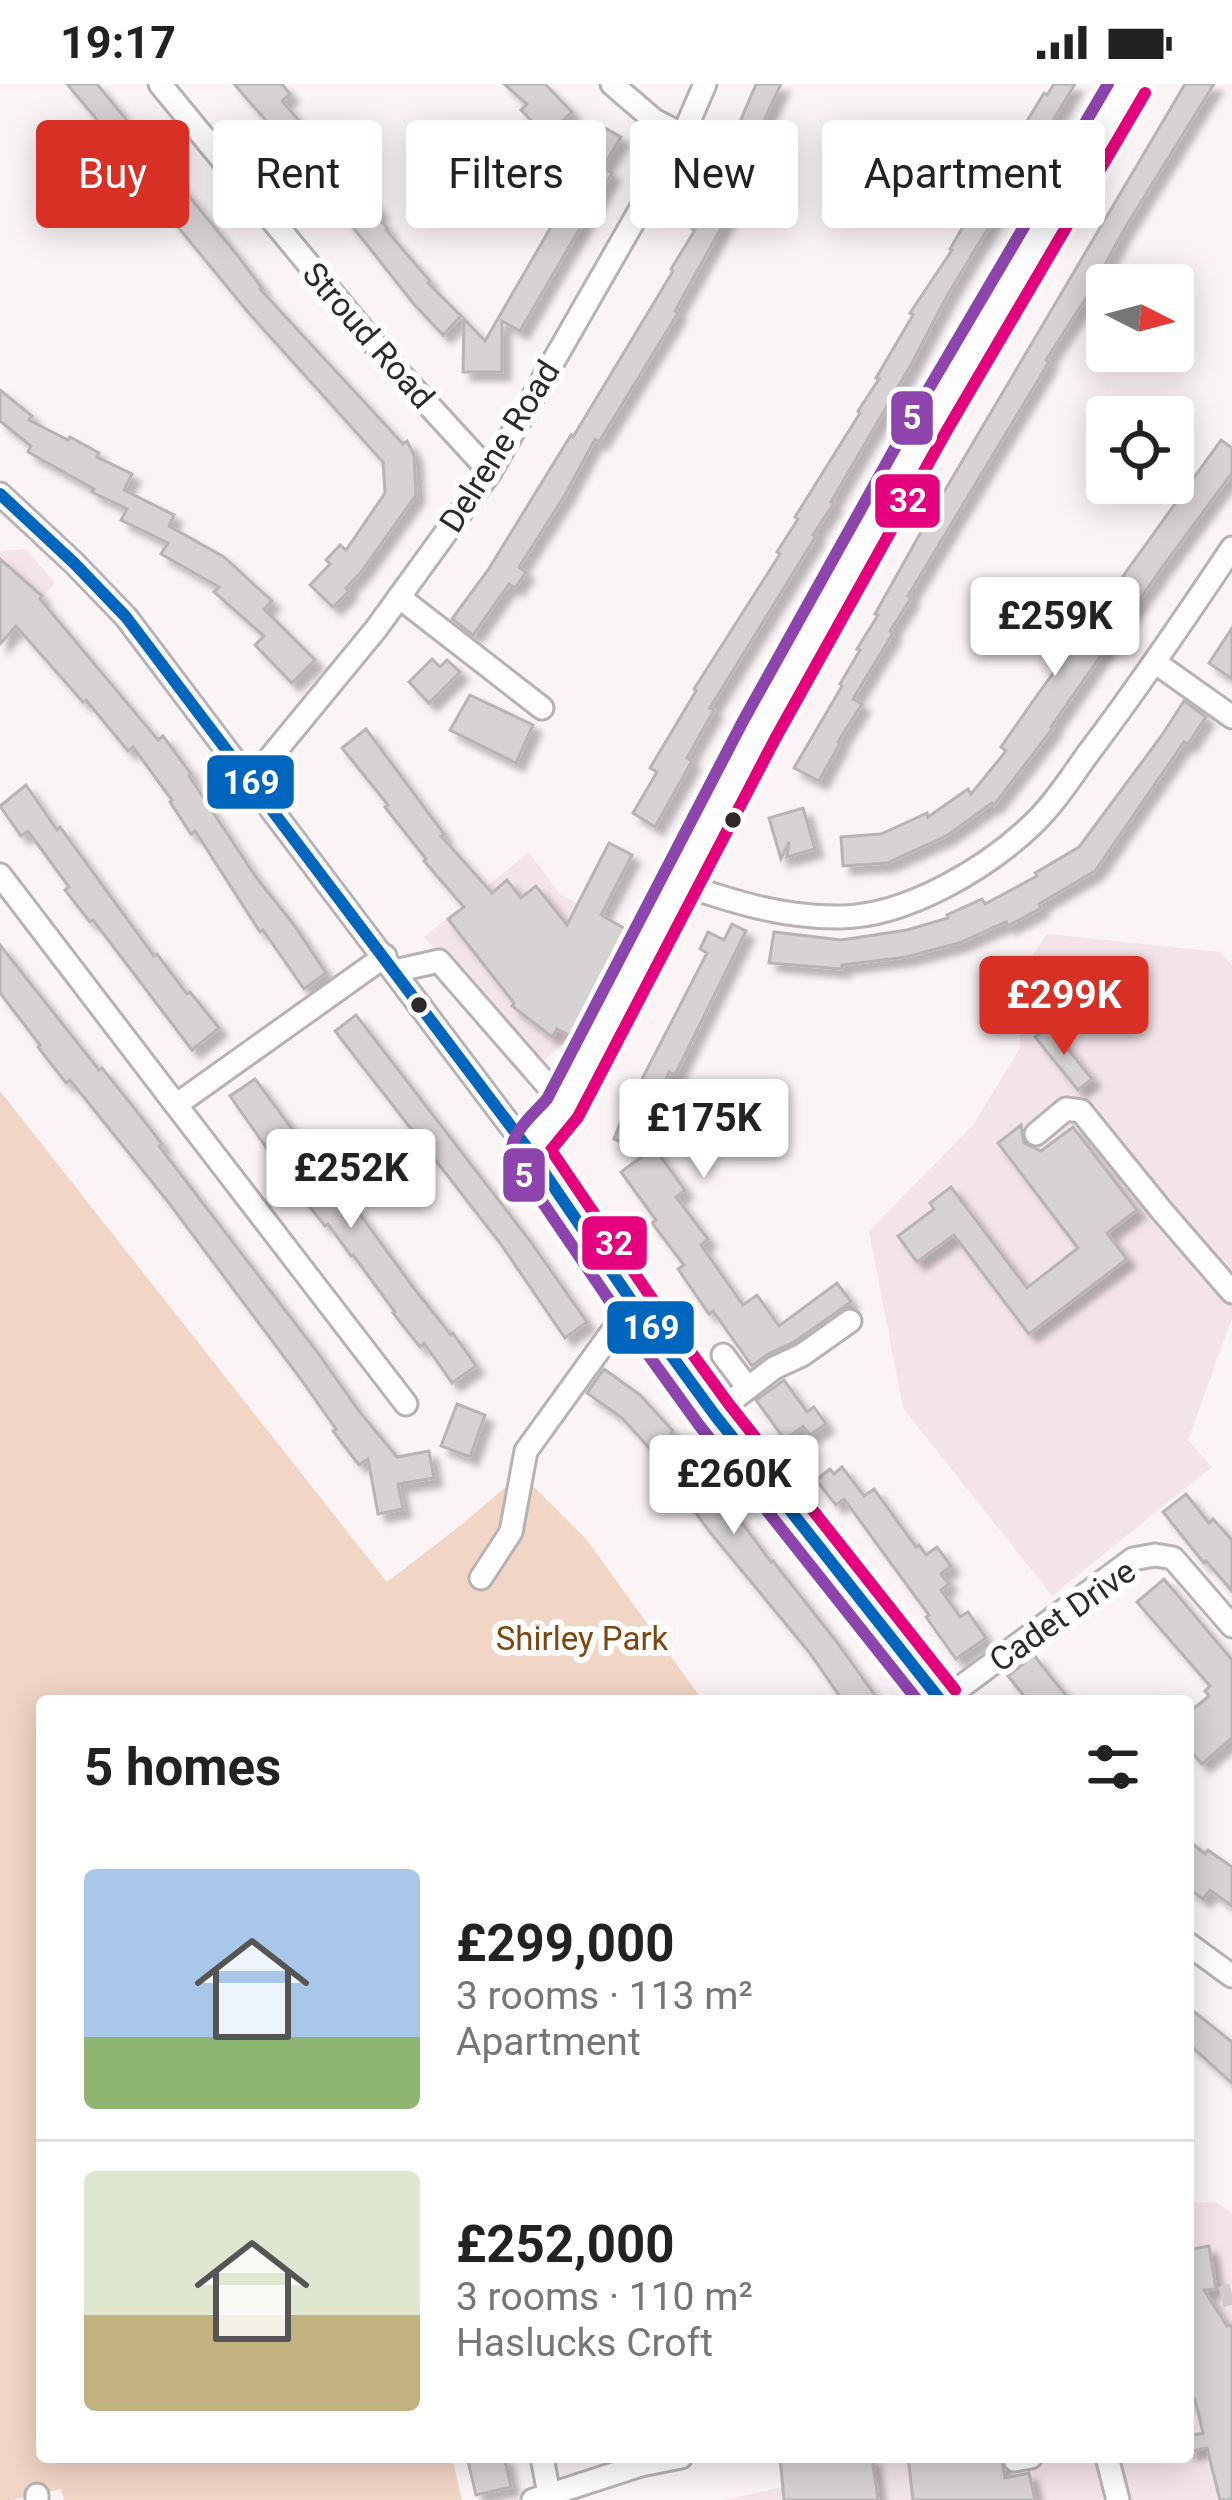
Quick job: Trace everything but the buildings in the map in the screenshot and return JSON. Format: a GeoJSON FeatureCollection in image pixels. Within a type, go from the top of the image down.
{"type":"FeatureCollection","features":[{"type":"Feature","properties":{"kind":"street","name":"Stroud Road"},"geometry":{"type":"LineString","coordinates":[[160,84],[390,363],[490,472]]}},
{"type":"Feature","properties":{"kind":"street"},"geometry":{"type":"LineString","coordinates":[[612,84],[654,120]]}},
{"type":"Feature","properties":{"kind":"street","name":"Delrene Road"},"geometry":{"type":"LineString","coordinates":[[689,120],[705,84]]}},
{"type":"Feature","properties":{"kind":"street"},"geometry":{"type":"LineString","coordinates":[[528,1149],[562,1109],[759,730],[908,462],[1129,84]]}},
{"type":"Feature","properties":{"kind":"street","name":"Delrene Road"},"geometry":{"type":"LineString","coordinates":[[251,781],[399,597],[490,472],[630,228]]}},
{"type":"Feature","properties":{"kind":"street"},"geometry":{"type":"LineString","coordinates":[[1,497],[126,617],[528,1149],[714,1414],[936,1695]]}},
{"type":"Feature","properties":{"kind":"street"},"geometry":{"type":"LineString","coordinates":[[681,884],[794,916],[845,917],[882,912],[967,874],[1037,820],[1156,663],[1232,548]]}},
{"type":"Feature","properties":{"kind":"street"},"geometry":{"type":"LineString","coordinates":[[399,597],[542,707]]}},
{"type":"Feature","properties":{"kind":"street"},"geometry":{"type":"LineString","coordinates":[[1156,663],[1232,717]]}},
{"type":"Feature","properties":{"kind":"street"},"geometry":{"type":"LineString","coordinates":[[0,875],[406,1404]]}},
{"type":"Feature","properties":{"kind":"street"},"geometry":{"type":"LineString","coordinates":[[176,1105],[390,963],[439,961],[548,1086],[562,1109]]}},
{"type":"Feature","properties":{"kind":"street"},"geometry":{"type":"LineString","coordinates":[[1036,1134],[1066,1109],[1081,1111],[1232,1292]]}},
{"type":"Feature","properties":{"kind":"street"},"geometry":{"type":"LineString","coordinates":[[481,1578],[511,1532],[526,1451],[634,1303]]}},
{"type":"Feature","properties":{"kind":"street"},"geometry":{"type":"LineString","coordinates":[[714,1414],[774,1368],[802,1355],[850,1321]]}},
{"type":"Feature","properties":{"kind":"street"},"geometry":{"type":"LineString","coordinates":[[723,1355],[748,1388]]}},
{"type":"Feature","properties":{"kind":"street","name":"Cadet Drive"},"geometry":{"type":"LineString","coordinates":[[949,1695],[1132,1559],[1173,1558],[1232,1626]]}},
{"type":"Feature","properties":{"kind":"street"},"geometry":{"type":"LineString","coordinates":[[1194,1949],[1232,1976]]}},
{"type":"Feature","properties":{"kind":"street"},"geometry":{"type":"LineString","coordinates":[[542,2463],[541,2497],[647,2463]]}},
{"type":"Feature","properties":{"kind":"street"},"geometry":{"type":"LineString","coordinates":[[1109,2463],[1118,2500]]}},
{"type":"Feature","properties":{"kind":"shaded area"},"geometry":{"type":"Polygon","coordinates":[[[26,549],[55,583],[0,644],[0,551],[26,549]]]}},
{"type":"Feature","properties":{"kind":"shaded area"},"geometry":{"type":"Polygon","coordinates":[[[529,852],[560,894],[631,932],[572,1037],[543,1061],[424,937],[529,852]]]}},
{"type":"Feature","properties":{"kind":"shaded area"},"geometry":{"type":"Polygon","coordinates":[[[1047,934],[1221,952],[1232,965],[1232,1318],[1188,1440],[1212,1467],[1052,1596],[903,1408],[869,1231],[973,1125],[1020,1048],[1020,984],[1047,934]]]}},
{"type":"Feature","properties":{"kind":"shaded area"},"geometry":{"type":"Polygon","coordinates":[[[1216,2202],[1232,2213],[1232,2500],[724,2500],[783,2487],[781,2463],[1194,2463],[1194,2203],[1216,2202]]]}},
{"type":"Feature","properties":{"kind":"green space","name":"Shirley Park"},"geometry":{"type":"Polygon","coordinates":[[[0,1091],[387,1582],[521,1474],[587,1540],[699,1695],[36,1695],[36,2463],[453,2463],[462,2500],[64,2500],[61,2489],[0,2500],[0,1091]]]}},
{"type":"Feature","properties":{"kind":"tunnel"},"geometry":{"type":"LineString","coordinates":[[1221,2297],[1232,2294]]}},
{"type":"Feature","properties":{"kind":"transit line","name":"5"},"geometry":{"type":"LineString","coordinates":[[913,1695],[699,1425],[513,1159],[513,1142],[547,1099],[743,721],[915,412],[1108,84]]}},
{"type":"Feature","properties":{"kind":"transit line","name":"32"},"geometry":{"type":"LineString","coordinates":[[955,1690],[728,1403],[551,1150],[578,1117],[775,739],[947,430],[1145,93]]}},
{"type":"Feature","properties":{"kind":"transit line","name":"169"},"geometry":{"type":"LineString","coordinates":[[0,494],[126,617],[528,1149],[714,1414],[936,1695]]}}]}
